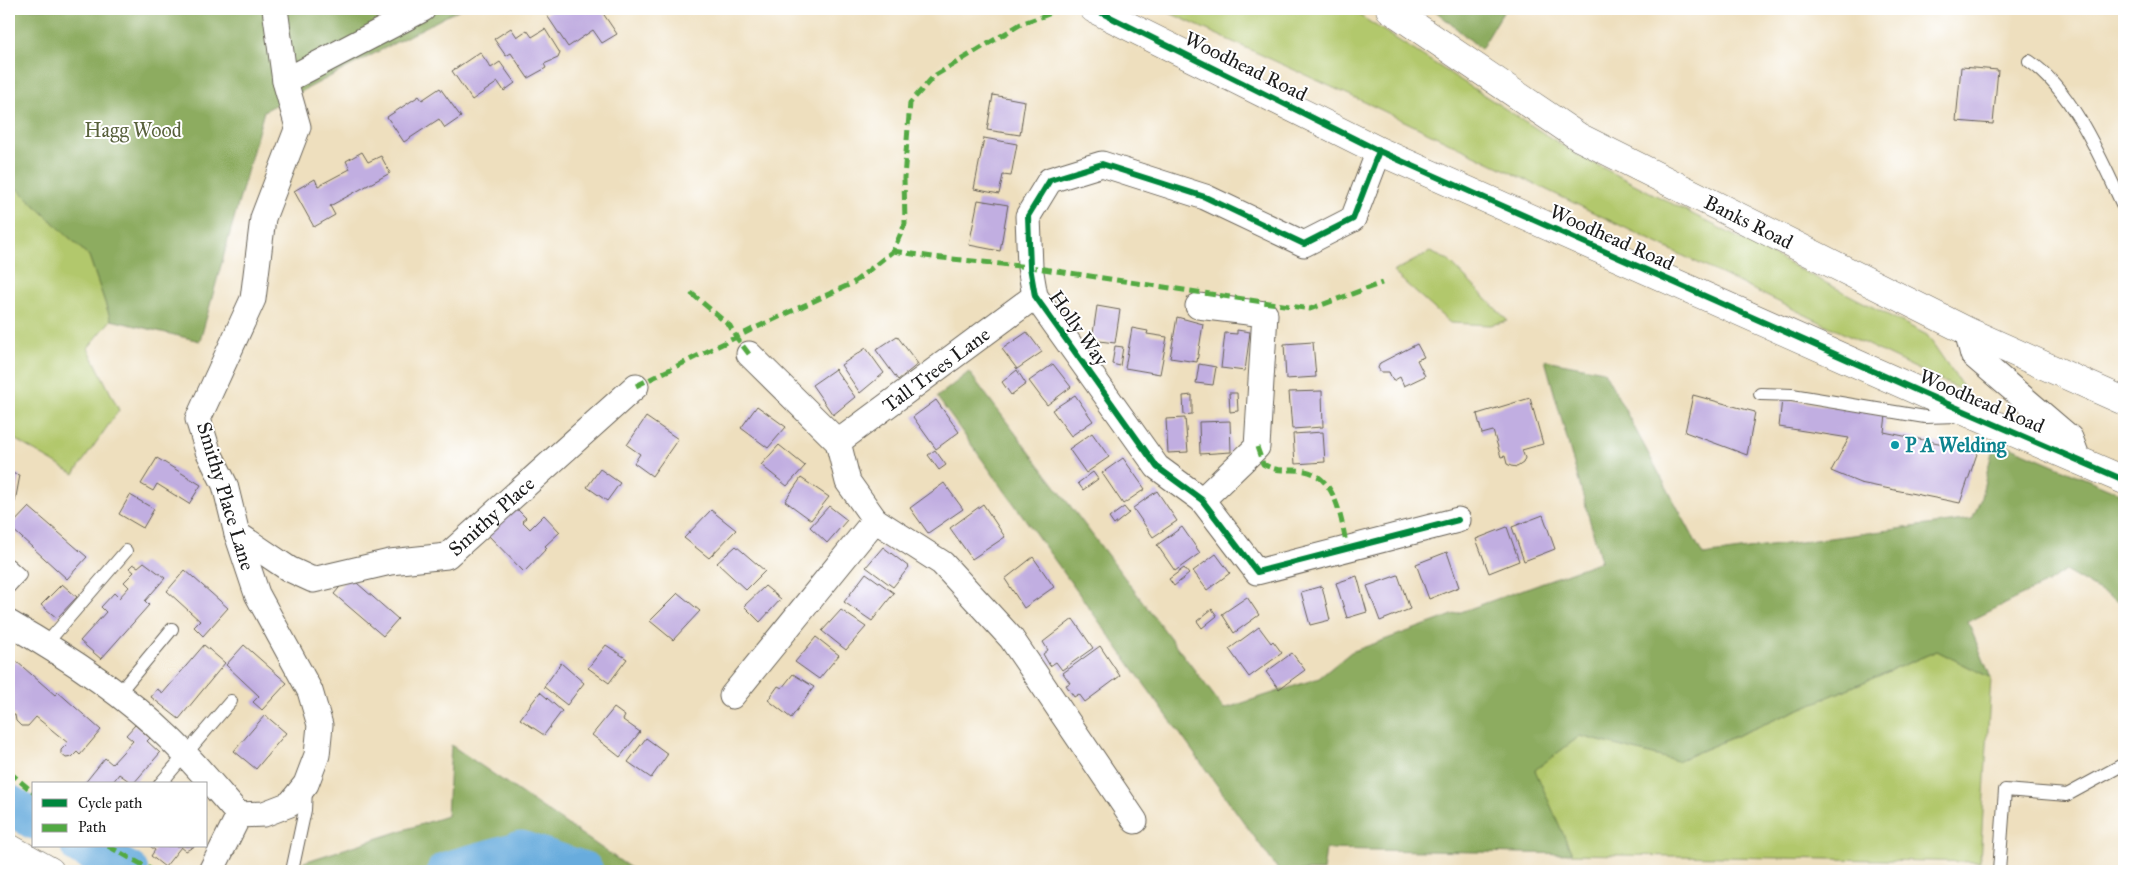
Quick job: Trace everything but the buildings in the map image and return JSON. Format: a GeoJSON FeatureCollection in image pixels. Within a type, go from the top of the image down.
{"type":"FeatureCollection","features":[{"type":"Feature","properties":{"kind":"main road","name":"Woodhead Road"},"geometry":{"type":"LineString","coordinates":[[1094,9],[1379,151],[1974,416],[2124,480]]}},
{"type":"Feature","properties":{"kind":"main road","name":"Banks Road"},"geometry":{"type":"LineString","coordinates":[[1390,9],[1579,137],[1967,331],[2124,400]]}},
{"type":"Feature","properties":{"kind":"main road"},"geometry":{"type":"LineString","coordinates":[[9,848],[50,871]]}},
{"type":"Feature","properties":{"kind":"street","name":"Smithy Place Lane"},"geometry":{"type":"LineString","coordinates":[[239,815],[264,814],[290,804],[306,784],[317,755],[320,725],[310,690],[257,594],[237,534],[225,485],[208,451],[198,419],[253,299],[263,218],[298,127],[284,81],[275,9]]}},
{"type":"Feature","properties":{"kind":"street"},"geometry":{"type":"LineString","coordinates":[[284,81],[423,9]]}},
{"type":"Feature","properties":{"kind":"street","name":"Holly Way"},"geometry":{"type":"LineString","coordinates":[[1379,151],[1353,219],[1304,244],[1205,197],[1102,164],[1050,180],[1028,216],[1030,267],[1035,296],[1157,467],[1202,500],[1257,572],[1458,520]]}},
{"type":"Feature","properties":{"kind":"street","name":"Tall Trees Lane"},"geometry":{"type":"LineString","coordinates":[[838,442],[1035,296]]}},
{"type":"Feature","properties":{"kind":"street"},"geometry":{"type":"LineString","coordinates":[[1198,306],[1265,314],[1257,448],[1202,500]]}},
{"type":"Feature","properties":{"kind":"street"},"geometry":{"type":"LineString","coordinates":[[1967,331],[1972,355],[2070,438],[2078,460]]}},
{"type":"Feature","properties":{"kind":"street"},"geometry":{"type":"LineString","coordinates":[[749,354],[838,442],[848,482],[875,520],[942,563],[1011,638],[1136,820]]}},
{"type":"Feature","properties":{"kind":"street","name":"Smithy Place"},"geometry":{"type":"LineString","coordinates":[[237,534],[290,569],[313,580],[390,562],[447,556],[636,386]]}},
{"type":"Feature","properties":{"kind":"street"},"geometry":{"type":"LineString","coordinates":[[732,696],[875,520]]}},
{"type":"Feature","properties":{"kind":"street"},"geometry":{"type":"LineString","coordinates":[[9,622],[46,644],[118,694],[169,738],[239,815],[211,871]]}},
{"type":"Feature","properties":{"kind":"lane"},"geometry":{"type":"LineString","coordinates":[[2029,62],[2043,70],[2083,125],[2124,208]]}},
{"type":"Feature","properties":{"kind":"lane"},"geometry":{"type":"LineString","coordinates":[[1760,394],[1792,395],[1925,417],[1974,416]]}},
{"type":"Feature","properties":{"kind":"lane"},"geometry":{"type":"LineString","coordinates":[[46,644],[126,551]]}},
{"type":"Feature","properties":{"kind":"lane"},"geometry":{"type":"LineString","coordinates":[[9,565],[20,576],[9,587]]}},
{"type":"Feature","properties":{"kind":"lane"},"geometry":{"type":"LineString","coordinates":[[118,694],[172,629]]}},
{"type":"Feature","properties":{"kind":"lane"},"geometry":{"type":"LineString","coordinates":[[162,782],[231,701]]}},
{"type":"Feature","properties":{"kind":"lane"},"geometry":{"type":"LineString","coordinates":[[1999,871],[2005,790],[2067,795],[2124,764]]}},
{"type":"Feature","properties":{"kind":"lane"},"geometry":{"type":"LineString","coordinates":[[292,871],[306,810],[306,784]]}},
{"type":"Feature","properties":{"kind":"green space","name":"Hagg Wood"},"geometry":{"type":"Polygon","coordinates":[[[9,9],[460,9],[264,111],[200,341],[111,320],[89,256],[9,181],[9,9]]]}},
{"type":"Feature","properties":{"kind":"green space"},"geometry":{"type":"Polygon","coordinates":[[[1161,9],[1356,9],[1362,17],[1576,154],[1927,335],[1967,393],[1371,105],[1161,9]]]}},
{"type":"Feature","properties":{"kind":"green space"},"geometry":{"type":"Polygon","coordinates":[[[1433,9],[1505,9],[1481,49],[1433,9]]]}},
{"type":"Feature","properties":{"kind":"green space"},"geometry":{"type":"Polygon","coordinates":[[[9,181],[89,256],[111,320],[88,348],[119,410],[74,474],[9,436],[9,181]]]}},
{"type":"Feature","properties":{"kind":"green space"},"geometry":{"type":"Polygon","coordinates":[[[1430,252],[1448,260],[1508,321],[1490,325],[1450,323],[1393,272],[1430,252]]]}},
{"type":"Feature","properties":{"kind":"green space"},"geometry":{"type":"Polygon","coordinates":[[[1545,360],[1604,371],[1703,555],[1972,519],[1980,501],[1995,440],[2124,495],[2124,605],[2065,571],[2049,582],[1968,622],[1991,678],[1937,651],[1677,761],[1580,736],[1535,770],[1572,854],[1326,849],[1323,871],[1279,871],[937,397],[969,372],[1224,709],[1319,678],[1351,652],[1601,561],[1545,360]]]}},
{"type":"Feature","properties":{"kind":"green space"},"geometry":{"type":"Polygon","coordinates":[[[1937,651],[1991,678],[1980,862],[1572,854],[1534,770],[1580,736],[1677,761],[1937,651]]]}},
{"type":"Feature","properties":{"kind":"green space"},"geometry":{"type":"Polygon","coordinates":[[[451,745],[635,871],[524,871],[512,865],[477,871],[302,871],[304,862],[447,816],[451,745]]]}},
{"type":"Feature","properties":{"kind":"waterway"},"geometry":{"type":"LineString","coordinates":[[9,804],[32,819]]}},
{"type":"Feature","properties":{"kind":"waterway"},"geometry":{"type":"LineString","coordinates":[[84,848],[129,871]]}},
{"type":"Feature","properties":{"kind":"waterway"},"geometry":{"type":"LineString","coordinates":[[446,871],[521,850],[584,871]]}},
{"type":"Feature","properties":{"kind":"marked path"},"geometry":{"type":"LineString","coordinates":[[636,386],[853,283],[893,251],[905,224],[904,178],[910,103],[934,76],[1021,24],[1062,9]]}},
{"type":"Feature","properties":{"kind":"marked path"},"geometry":{"type":"LineString","coordinates":[[893,251],[1030,267],[1310,309],[1382,283]]}},
{"type":"Feature","properties":{"kind":"marked path"},"geometry":{"type":"LineString","coordinates":[[691,293],[730,326],[749,354]]}},
{"type":"Feature","properties":{"kind":"marked path"},"geometry":{"type":"LineString","coordinates":[[1257,447],[1263,464],[1279,470],[1305,471],[1316,475],[1324,482],[1336,502],[1347,549]]}},
{"type":"Feature","properties":{"kind":"marked path"},"geometry":{"type":"LineString","coordinates":[[9,772],[32,791]]}},
{"type":"Feature","properties":{"kind":"marked path"},"geometry":{"type":"LineString","coordinates":[[112,848],[154,871]]}},
{"type":"Feature","properties":{"kind":"cycle path"},"geometry":{"type":"LineString","coordinates":[[1094,9],[1379,151],[1927,395],[2124,480]]}},
{"type":"Feature","properties":{"kind":"cycle path"},"geometry":{"type":"LineString","coordinates":[[1379,151],[1353,219],[1304,244],[1205,197],[1102,164],[1050,180],[1028,216],[1030,267],[1035,296],[1157,467],[1202,500],[1257,572],[1458,520]]}},
{"type":"Feature","properties":{"kind":"place","name":"P A Welding"},"geometry":{"type":"Point","coordinates":[1895,445]}}]}
